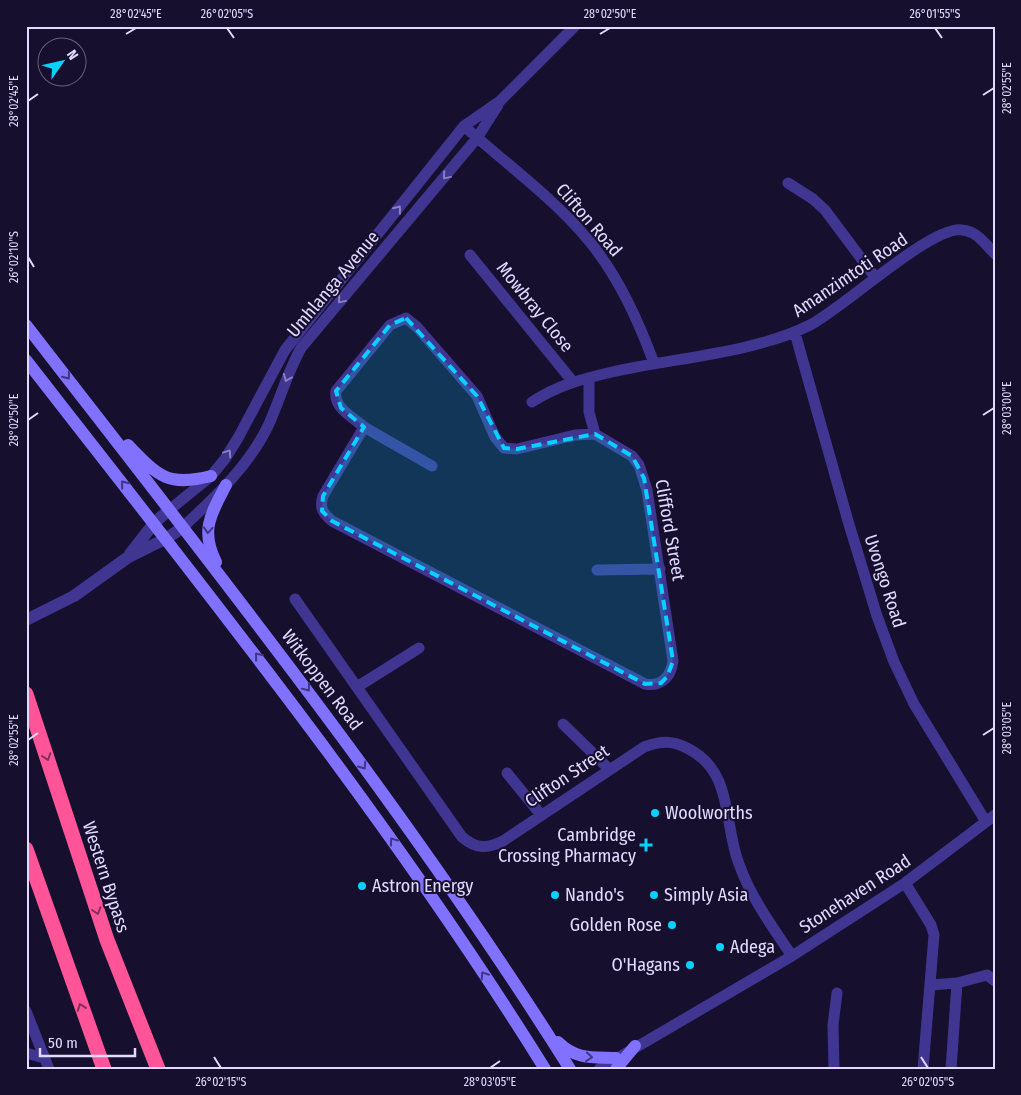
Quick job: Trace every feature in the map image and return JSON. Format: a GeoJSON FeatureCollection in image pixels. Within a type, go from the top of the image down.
{"type":"FeatureCollection","features":[{"type":"Feature","properties":{"kind":"highway","name":"Western Bypass"},"geometry":{"type":"LineString","coordinates":[[26,694],[107,940],[158,1069]]}},
{"type":"Feature","properties":{"kind":"highway"},"geometry":{"type":"LineString","coordinates":[[26,849],[104,1069]]}},
{"type":"Feature","properties":{"kind":"main road","name":"Witkoppen Road"},"geometry":{"type":"LineString","coordinates":[[26,325],[91,407],[168,511],[225,580],[341,734],[540,1021],[570,1069]]}},
{"type":"Feature","properties":{"kind":"main road","name":"Witkoppen Road"},"geometry":{"type":"LineString","coordinates":[[26,360],[155,522],[354,786],[447,916],[545,1069]]}},
{"type":"Feature","properties":{"kind":"main road"},"geometry":{"type":"LineString","coordinates":[[91,407],[140,458],[162,476],[184,482],[211,476]]}},
{"type":"Feature","properties":{"kind":"main road"},"geometry":{"type":"LineString","coordinates":[[225,580],[210,548],[207,530],[226,485]]}},
{"type":"Feature","properties":{"kind":"main road"},"geometry":{"type":"LineString","coordinates":[[512,1015],[529,1051],[534,1069]]}},
{"type":"Feature","properties":{"kind":"main road"},"geometry":{"type":"LineString","coordinates":[[540,1021],[561,1045],[573,1054],[586,1058],[616,1063],[635,1046]]}},
{"type":"Feature","properties":{"kind":"street","name":"Umhlanga Avenue"},"geometry":{"type":"LineString","coordinates":[[127,558],[155,522],[211,476],[238,438],[285,350],[464,126],[500,101],[575,26]]}},
{"type":"Feature","properties":{"kind":"street","name":"Umhlanga Avenue"},"geometry":{"type":"LineString","coordinates":[[127,558],[167,538],[182,528],[226,485],[260,441],[294,360],[310,336],[478,138],[500,101]]}},
{"type":"Feature","properties":{"kind":"street","name":"Clifton Road"},"geometry":{"type":"LineString","coordinates":[[464,126],[535,186],[590,242],[615,278],[632,310],[654,363]]}},
{"type":"Feature","properties":{"kind":"street"},"geometry":{"type":"LineString","coordinates":[[788,183],[813,199],[824,210],[875,277]]}},
{"type":"Feature","properties":{"kind":"street","name":"Amanzimtoti Road"},"geometry":{"type":"LineString","coordinates":[[532,402],[552,388],[573,382],[654,363],[747,346],[795,333],[834,310],[875,277],[952,230],[971,231],[995,254]]}},
{"type":"Feature","properties":{"kind":"street","name":"Mowbray Close"},"geometry":{"type":"LineString","coordinates":[[470,255],[573,382]]}},
{"type":"Feature","properties":{"kind":"street"},"geometry":{"type":"LineString","coordinates":[[432,466],[364,427],[341,408],[335,397],[336,391],[390,325],[406,318],[418,327],[477,396],[495,437],[504,448],[517,449],[575,435],[595,434],[588,412],[589,378]]}},
{"type":"Feature","properties":{"kind":"street","name":"Uvongo Road"},"geometry":{"type":"LineString","coordinates":[[795,333],[854,540],[877,616],[894,662],[914,704],[990,818]]}},
{"type":"Feature","properties":{"kind":"street","name":"Clifford Street"},"geometry":{"type":"LineString","coordinates":[[364,427],[320,504],[322,511],[332,522],[645,684],[653,685],[661,683],[667,677],[673,661],[647,490],[639,465],[621,448],[595,434]]}},
{"type":"Feature","properties":{"kind":"street"},"geometry":{"type":"LineString","coordinates":[[26,620],[74,596],[127,558]]}},
{"type":"Feature","properties":{"kind":"street"},"geometry":{"type":"LineString","coordinates":[[597,570],[660,569]]}},
{"type":"Feature","properties":{"kind":"street","name":"Clifton Street"},"geometry":{"type":"LineString","coordinates":[[295,600],[462,837],[480,848],[494,846],[644,747],[668,740],[693,751],[705,760],[723,788],[732,840],[746,881],[758,905],[792,956]]}},
{"type":"Feature","properties":{"kind":"street"},"geometry":{"type":"LineString","coordinates":[[357,687],[419,648]]}},
{"type":"Feature","properties":{"kind":"street"},"geometry":{"type":"LineString","coordinates":[[563,724],[609,769]]}},
{"type":"Feature","properties":{"kind":"street"},"geometry":{"type":"LineString","coordinates":[[507,773],[542,815]]}},
{"type":"Feature","properties":{"kind":"street","name":"Stonehaven Road"},"geometry":{"type":"LineString","coordinates":[[635,1046],[792,956],[905,883],[990,818]]}},
{"type":"Feature","properties":{"kind":"street"},"geometry":{"type":"LineString","coordinates":[[905,883],[933,930],[934,946],[923,1069]]}},
{"type":"Feature","properties":{"kind":"street"},"geometry":{"type":"LineString","coordinates":[[931,985],[957,983],[987,975],[995,981]]}},
{"type":"Feature","properties":{"kind":"street"},"geometry":{"type":"LineString","coordinates":[[952,1069],[957,983]]}},
{"type":"Feature","properties":{"kind":"street"},"geometry":{"type":"LineString","coordinates":[[834,1069],[833,1025],[837,993]]}},
{"type":"Feature","properties":{"kind":"street"},"geometry":{"type":"LineString","coordinates":[[26,1011],[46,1063]]}},
{"type":"Feature","properties":{"kind":"street"},"geometry":{"type":"LineString","coordinates":[[26,1053],[46,1063]]}},
{"type":"Feature","properties":{"kind":"street"},"geometry":{"type":"LineString","coordinates":[[600,1069],[616,1063]]}},
{"type":"Feature","properties":{"kind":"highlighted area"},"geometry":{"type":"Polygon","coordinates":[[[406,318],[477,396],[504,448],[517,449],[595,434],[632,456],[644,478],[660,569],[673,661],[667,677],[661,683],[645,684],[332,521],[322,511],[323,496],[364,427],[341,408],[336,391],[390,325],[406,318]]]}},
{"type":"Feature","properties":{"kind":"place","name":"Woolworths"},"geometry":{"type":"Point","coordinates":[655,813]}},
{"type":"Feature","properties":{"kind":"place","name":"Cambridge Crossing Pharmacy"},"geometry":{"type":"Point","coordinates":[646,845]}},
{"type":"Feature","properties":{"kind":"place","name":"Astron Energy"},"geometry":{"type":"Point","coordinates":[362,886]}},
{"type":"Feature","properties":{"kind":"place","name":"Nando's"},"geometry":{"type":"Point","coordinates":[555,895]}},
{"type":"Feature","properties":{"kind":"place","name":"Simply Asia"},"geometry":{"type":"Point","coordinates":[654,895]}},
{"type":"Feature","properties":{"kind":"place","name":"Golden Rose"},"geometry":{"type":"Point","coordinates":[672,925]}},
{"type":"Feature","properties":{"kind":"place","name":"Adega"},"geometry":{"type":"Point","coordinates":[720,947]}},
{"type":"Feature","properties":{"kind":"place","name":"O'Hagans"},"geometry":{"type":"Point","coordinates":[690,965]}}]}
